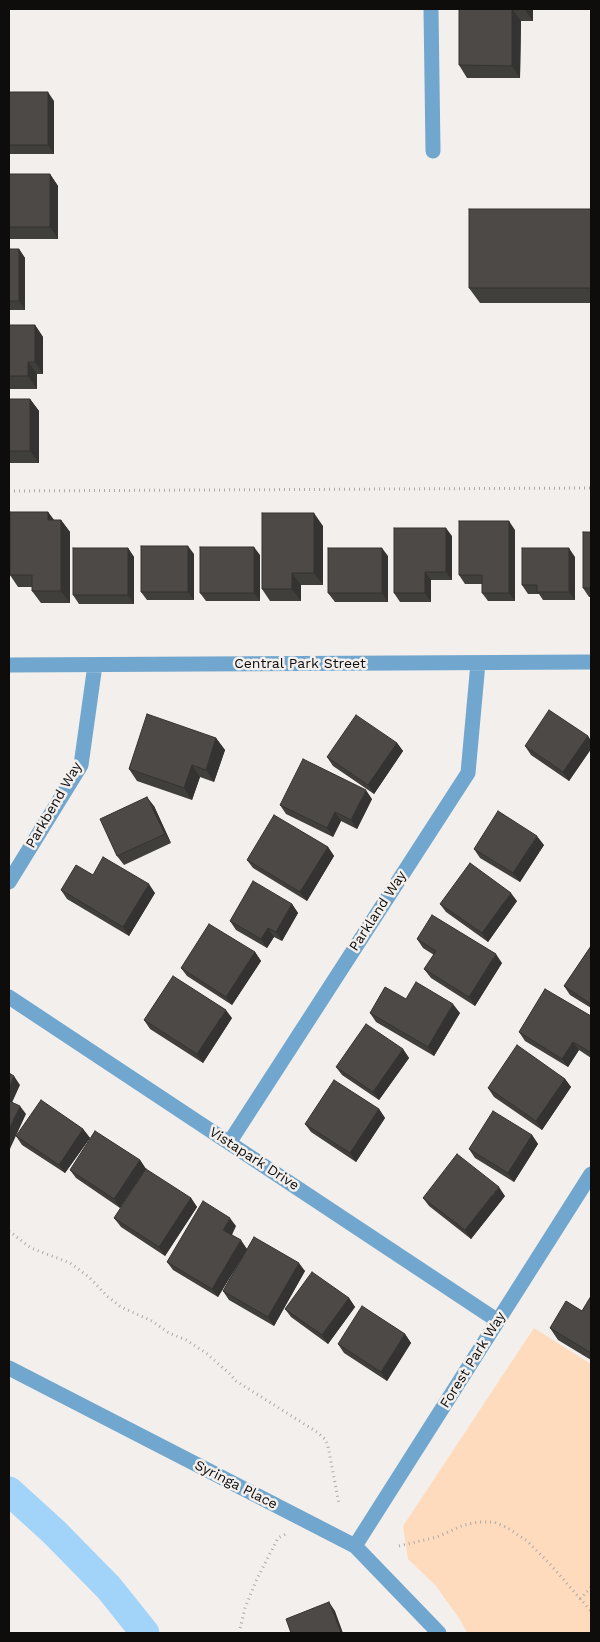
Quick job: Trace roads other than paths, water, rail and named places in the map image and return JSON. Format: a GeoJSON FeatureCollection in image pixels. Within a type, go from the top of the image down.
{"type":"FeatureCollection","features":[{"type":"Feature","properties":{"kind":"street"},"geometry":{"type":"LineString","coordinates":[[431,9],[433,151]]}},
{"type":"Feature","properties":{"kind":"street","name":"Central Park Street"},"geometry":{"type":"LineString","coordinates":[[9,665],[591,662]]}},
{"type":"Feature","properties":{"kind":"street","name":"Parkland Way"},"geometry":{"type":"LineString","coordinates":[[229,1143],[468,773],[478,663]]}},
{"type":"Feature","properties":{"kind":"street","name":"Parkbend Way"},"geometry":{"type":"LineString","coordinates":[[9,882],[81,765],[95,665]]}},
{"type":"Feature","properties":{"kind":"street","name":"Vistapark Drive"},"geometry":{"type":"LineString","coordinates":[[9,997],[498,1321]]}},
{"type":"Feature","properties":{"kind":"street","name":"Forest Park Way"},"geometry":{"type":"LineString","coordinates":[[356,1546],[591,1174]]}},
{"type":"Feature","properties":{"kind":"street","name":"Syringa Place"},"geometry":{"type":"LineString","coordinates":[[9,1368],[356,1546],[439,1633]]}},
{"type":"Feature","properties":{"kind":"waterway"},"geometry":{"type":"LineString","coordinates":[[9,1491],[54,1532],[109,1588],[145,1633]]}}]}
